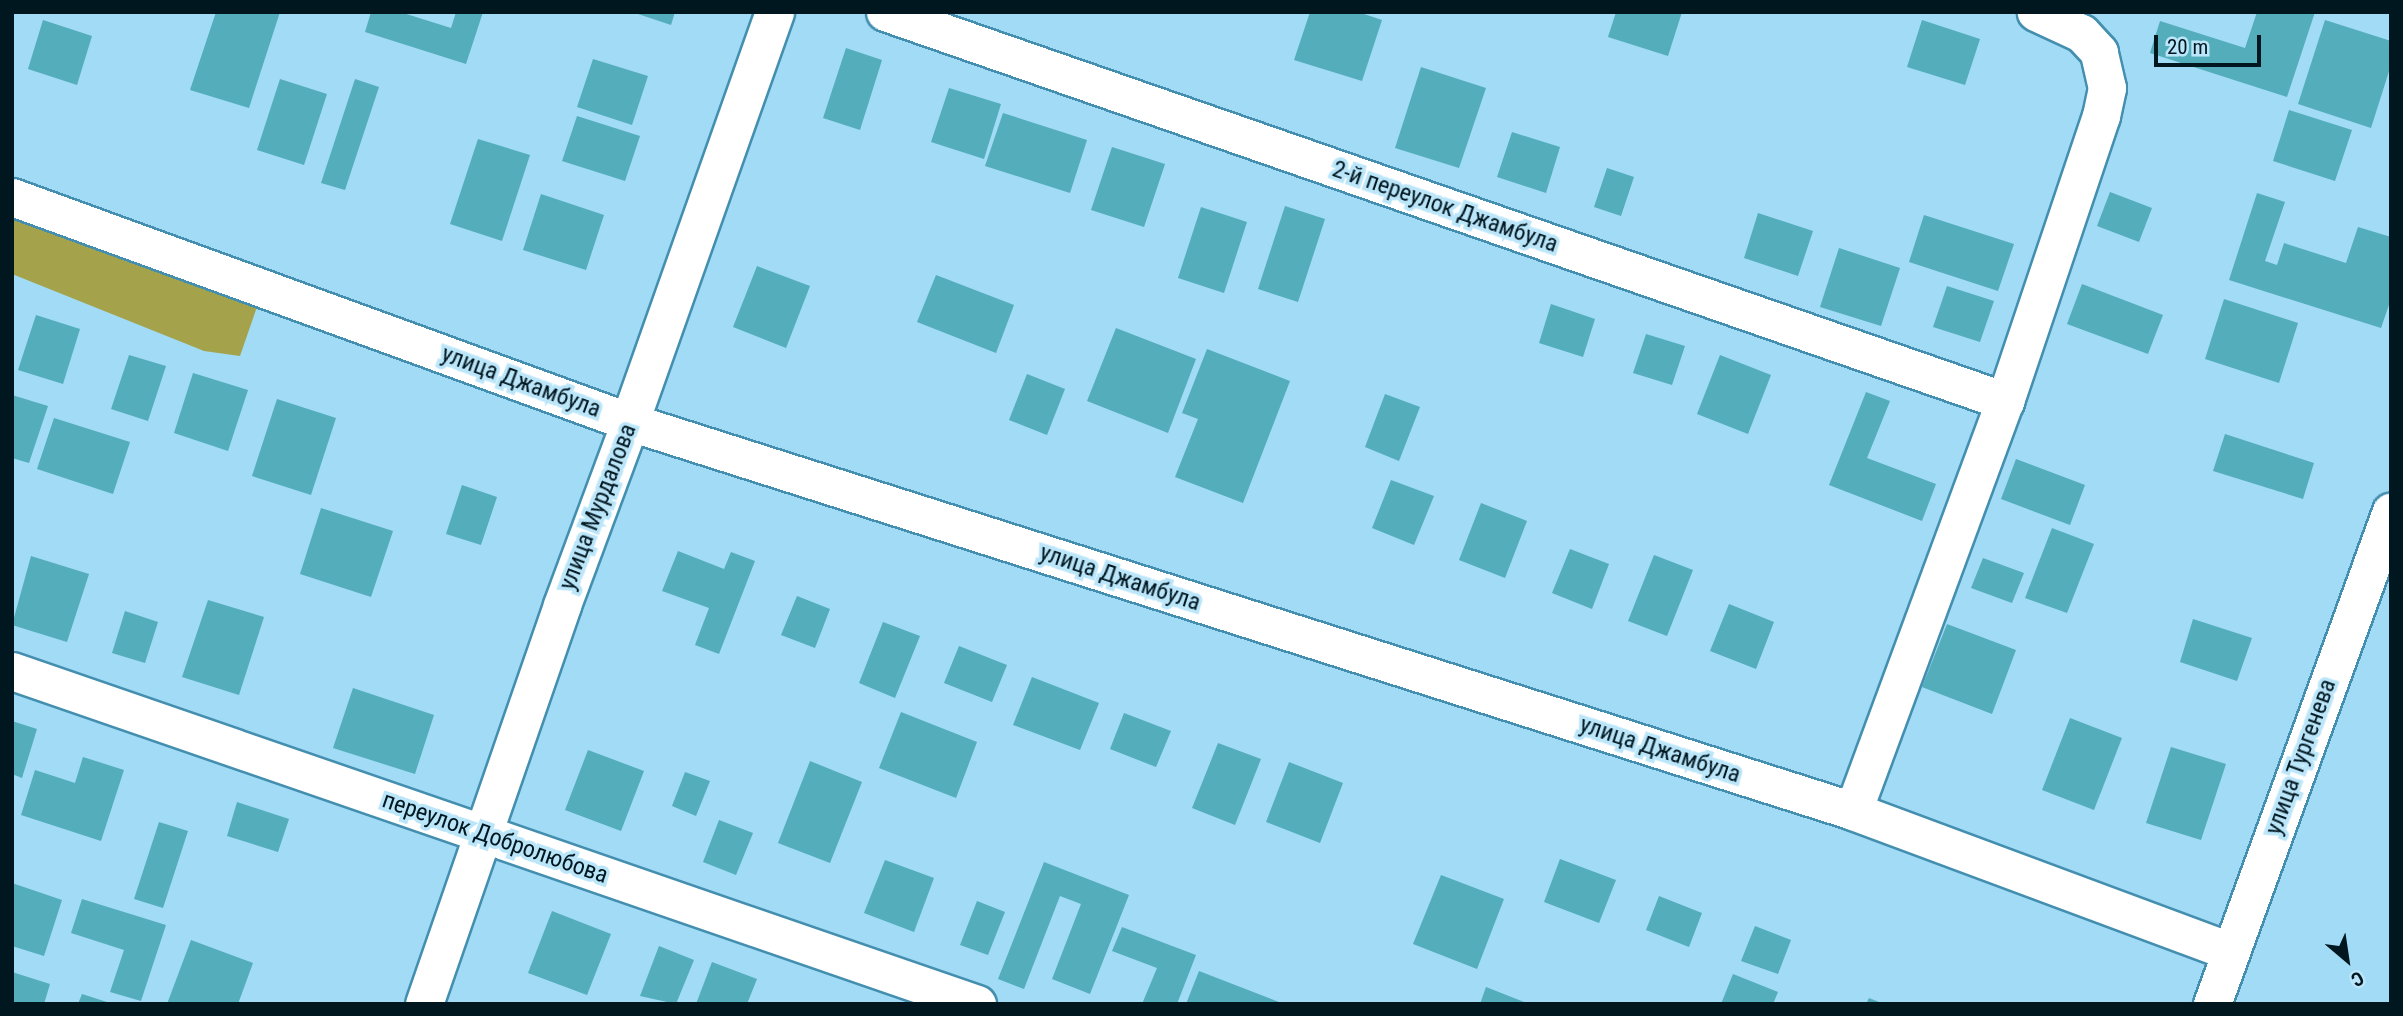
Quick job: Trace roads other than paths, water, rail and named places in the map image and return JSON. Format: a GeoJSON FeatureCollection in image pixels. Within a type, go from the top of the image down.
{"type":"FeatureCollection","features":[{"type":"Feature","properties":{"kind":"street","name":"улица Мурдалова"},"geometry":{"type":"LineString","coordinates":[[424,1004],[775,12]]}},
{"type":"Feature","properties":{"kind":"street","name":"2-й переулок Джамбула"},"geometry":{"type":"LineString","coordinates":[[885,12],[2005,401]]}},
{"type":"Feature","properties":{"kind":"street"},"geometry":{"type":"LineString","coordinates":[[1853,811],[2005,401],[2101,116],[2107,88],[2099,52],[2081,33],[2036,12]]}},
{"type":"Feature","properties":{"kind":"street","name":"улица Джамбула"},"geometry":{"type":"LineString","coordinates":[[12,197],[631,422],[1853,811],[2230,951]]}},
{"type":"Feature","properties":{"kind":"street","name":"улица Тургенева"},"geometry":{"type":"LineString","coordinates":[[2212,1004],[2391,511]]}},
{"type":"Feature","properties":{"kind":"street","name":"переулок Добролюбова"},"geometry":{"type":"LineString","coordinates":[[12,671],[977,1004]]}}]}
